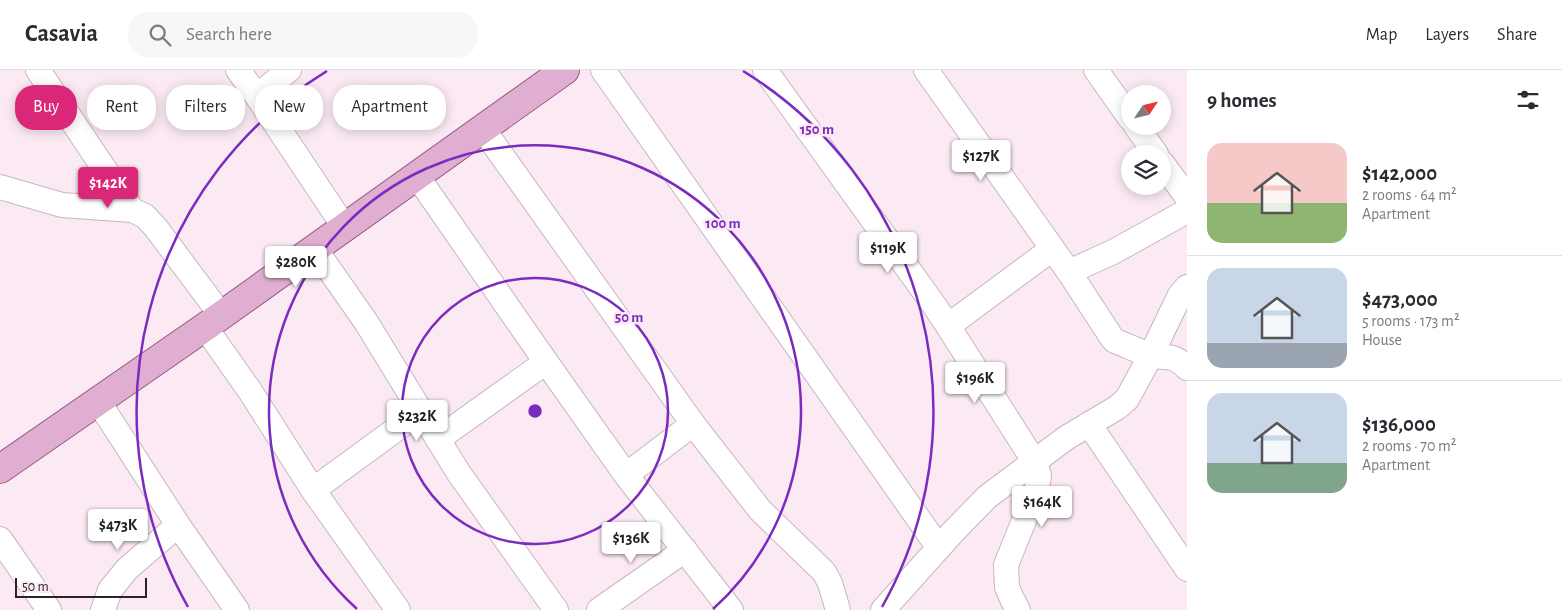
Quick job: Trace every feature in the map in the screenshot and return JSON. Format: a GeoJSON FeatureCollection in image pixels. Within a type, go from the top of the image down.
{"type":"FeatureCollection","features":[{"type":"Feature","properties":{"kind":"main road"},"geometry":{"type":"LineString","coordinates":[[0,469],[345,228],[566,70]]}},
{"type":"Feature","properties":{"kind":"street"},"geometry":{"type":"LineString","coordinates":[[38,70],[132,210]]}},
{"type":"Feature","properties":{"kind":"street"},"geometry":{"type":"LineString","coordinates":[[238,70],[255,93]]}},
{"type":"Feature","properties":{"kind":"street"},"geometry":{"type":"LineString","coordinates":[[271,85],[289,70]]}},
{"type":"Feature","properties":{"kind":"street"},"geometry":{"type":"LineString","coordinates":[[603,70],[938,548]]}},
{"type":"Feature","properties":{"kind":"street"},"geometry":{"type":"LineString","coordinates":[[764,70],[934,305],[1034,461],[1039,475],[1037,488],[1006,565],[1008,587],[1018,610]]}},
{"type":"Feature","properties":{"kind":"street"},"geometry":{"type":"LineString","coordinates":[[926,70],[1069,272],[1113,339],[1151,355],[1169,356],[1178,360],[1187,368]]}},
{"type":"Feature","properties":{"kind":"street"},"geometry":{"type":"LineString","coordinates":[[1096,70],[1121,105]]}},
{"type":"Feature","properties":{"kind":"street"},"geometry":{"type":"LineString","coordinates":[[483,129],[693,424],[760,510],[824,572],[830,583],[838,610]]}},
{"type":"Feature","properties":{"kind":"street"},"geometry":{"type":"LineString","coordinates":[[280,130],[345,228]]}},
{"type":"Feature","properties":{"kind":"street"},"geometry":{"type":"LineString","coordinates":[[1171,175],[1187,197]]}},
{"type":"Feature","properties":{"kind":"street"},"geometry":{"type":"LineString","coordinates":[[417,176],[626,474],[731,610]]}},
{"type":"Feature","properties":{"kind":"street"},"geometry":{"type":"LineString","coordinates":[[0,186],[62,206],[132,210],[145,216],[156,228],[213,321],[250,391],[313,490],[398,610]]}},
{"type":"Feature","properties":{"kind":"street"},"geometry":{"type":"LineString","coordinates":[[1069,272],[1113,252],[1187,211]]}},
{"type":"Feature","properties":{"kind":"street"},"geometry":{"type":"LineString","coordinates":[[315,249],[366,322],[458,472],[556,610]]}},
{"type":"Feature","properties":{"kind":"street"},"geometry":{"type":"LineString","coordinates":[[948,326],[1052,249]]}},
{"type":"Feature","properties":{"kind":"street"},"geometry":{"type":"LineString","coordinates":[[883,610],[938,548],[987,497],[1066,438],[1118,408],[1128,399],[1180,295],[1187,287]]}},
{"type":"Feature","properties":{"kind":"street"},"geometry":{"type":"LineString","coordinates":[[438,439],[546,362]]}},
{"type":"Feature","properties":{"kind":"street"},"geometry":{"type":"LineString","coordinates":[[98,401],[178,525],[237,610]]}},
{"type":"Feature","properties":{"kind":"street"},"geometry":{"type":"LineString","coordinates":[[313,490],[421,411]]}},
{"type":"Feature","properties":{"kind":"street"},"geometry":{"type":"LineString","coordinates":[[626,474],[693,424]]}},
{"type":"Feature","properties":{"kind":"street"},"geometry":{"type":"LineString","coordinates":[[1089,424],[1187,569]]}},
{"type":"Feature","properties":{"kind":"street"},"geometry":{"type":"LineString","coordinates":[[103,610],[110,590],[127,569],[178,525]]}},
{"type":"Feature","properties":{"kind":"street"},"geometry":{"type":"LineString","coordinates":[[0,539],[49,610]]}},
{"type":"Feature","properties":{"kind":"street"},"geometry":{"type":"LineString","coordinates":[[599,610],[685,550]]}}]}
